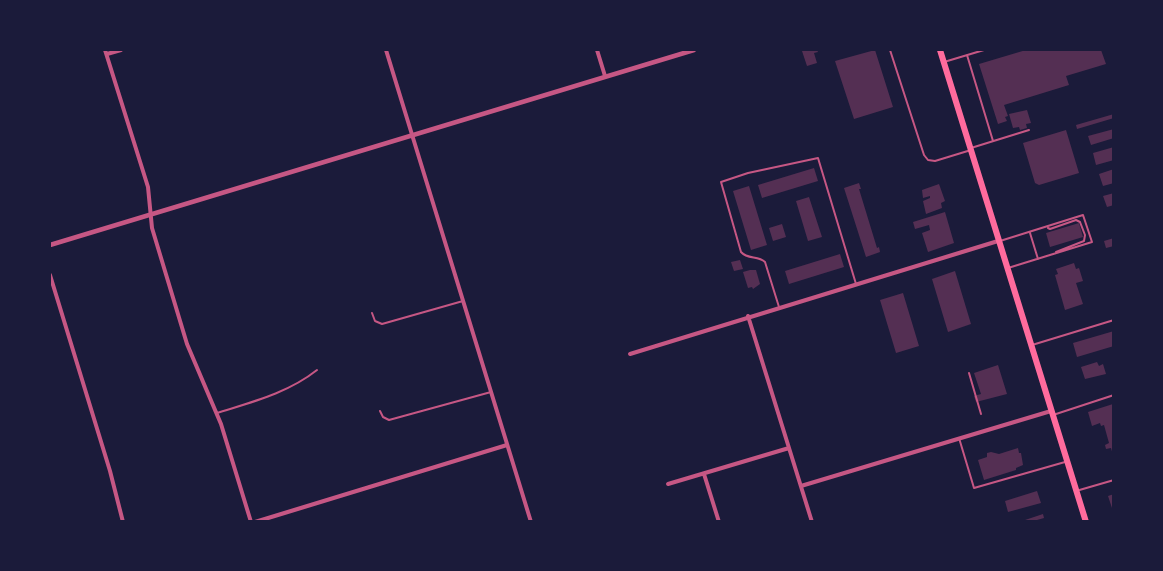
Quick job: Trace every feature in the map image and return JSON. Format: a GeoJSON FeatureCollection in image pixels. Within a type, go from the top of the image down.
{"type":"FeatureCollection","features":[{"type":"Feature","properties":{"kind":"main road"},"geometry":{"type":"LineString","coordinates":[[940,50],[1086,522]]}},
{"type":"Feature","properties":{"kind":"street"},"geometry":{"type":"LineString","coordinates":[[121,50],[106,52],[148,187],[152,228],[187,344],[217,413],[253,522],[507,445]]}},
{"type":"Feature","properties":{"kind":"street"},"geometry":{"type":"LineString","coordinates":[[386,50],[531,522]]}},
{"type":"Feature","properties":{"kind":"street"},"geometry":{"type":"LineString","coordinates":[[597,50],[605,76]]}},
{"type":"Feature","properties":{"kind":"street"},"geometry":{"type":"LineString","coordinates":[[50,244],[694,50]]}},
{"type":"Feature","properties":{"kind":"street"},"geometry":{"type":"LineString","coordinates":[[630,354],[999,241]]}},
{"type":"Feature","properties":{"kind":"street"},"geometry":{"type":"LineString","coordinates":[[50,275],[110,471],[123,522]]}},
{"type":"Feature","properties":{"kind":"street"},"geometry":{"type":"LineString","coordinates":[[748,316],[812,522]]}},
{"type":"Feature","properties":{"kind":"street"},"geometry":{"type":"LineString","coordinates":[[801,486],[959,438],[1053,413]]}},
{"type":"Feature","properties":{"kind":"street"},"geometry":{"type":"LineString","coordinates":[[668,484],[789,448]]}},
{"type":"Feature","properties":{"kind":"street"},"geometry":{"type":"LineString","coordinates":[[704,474],[719,522]]}},
{"type":"Feature","properties":{"kind":"lane"},"geometry":{"type":"LineString","coordinates":[[890,50],[924,155],[928,160],[935,161],[1029,130]]}},
{"type":"Feature","properties":{"kind":"lane"},"geometry":{"type":"LineString","coordinates":[[944,62],[984,50]]}},
{"type":"Feature","properties":{"kind":"lane"},"geometry":{"type":"LineString","coordinates":[[967,55],[993,141]]}},
{"type":"Feature","properties":{"kind":"lane"},"geometry":{"type":"LineString","coordinates":[[779,307],[765,262],[761,259],[746,257],[741,252],[720,182],[748,173],[818,158],[856,284]]}},
{"type":"Feature","properties":{"kind":"lane"},"geometry":{"type":"LineString","coordinates":[[999,241],[1083,215],[1092,242],[1008,268]]}},
{"type":"Feature","properties":{"kind":"lane"},"geometry":{"type":"LineString","coordinates":[[1046,227],[1050,229],[1079,221],[1085,236],[1082,242],[1054,254]]}},
{"type":"Feature","properties":{"kind":"lane"},"geometry":{"type":"LineString","coordinates":[[1029,232],[1038,259]]}},
{"type":"Feature","properties":{"kind":"lane"},"geometry":{"type":"LineString","coordinates":[[372,313],[375,321],[382,324],[463,301]]}},
{"type":"Feature","properties":{"kind":"lane"},"geometry":{"type":"LineString","coordinates":[[1032,345],[1113,320]]}},
{"type":"Feature","properties":{"kind":"lane"},"geometry":{"type":"LineString","coordinates":[[217,413],[271,396],[305,380],[317,370]]}},
{"type":"Feature","properties":{"kind":"lane"},"geometry":{"type":"LineString","coordinates":[[969,373],[981,414]]}},
{"type":"Feature","properties":{"kind":"lane"},"geometry":{"type":"LineString","coordinates":[[380,411],[383,417],[389,420],[491,392]]}},
{"type":"Feature","properties":{"kind":"lane"},"geometry":{"type":"LineString","coordinates":[[1053,413],[1113,395]]}},
{"type":"Feature","properties":{"kind":"lane"},"geometry":{"type":"LineString","coordinates":[[959,438],[974,488],[1067,461]]}},
{"type":"Feature","properties":{"kind":"lane"},"geometry":{"type":"LineString","coordinates":[[1076,491],[1113,480]]}},
{"type":"Feature","properties":{"kind":"building"},"geometry":{"type":"Polygon","coordinates":[[[817,50],[818,52],[814,53],[817,63],[807,66],[802,51],[817,50]]]}},
{"type":"Feature","properties":{"kind":"building"},"geometry":{"type":"Polygon","coordinates":[[[875,50],[893,107],[854,119],[835,61],[875,50]]]}},
{"type":"Feature","properties":{"kind":"building"},"geometry":{"type":"Polygon","coordinates":[[[1026,50],[1101,50],[1106,64],[1066,76],[1069,85],[1004,105],[1008,116],[1005,117],[1007,121],[998,124],[979,64],[1026,50]]]}},
{"type":"Feature","properties":{"kind":"building"},"geometry":{"type":"Polygon","coordinates":[[[1027,110],[1031,123],[1026,124],[1027,128],[1020,130],[1019,127],[1013,128],[1009,114],[1027,110]]]}},
{"type":"Feature","properties":{"kind":"building"},"geometry":{"type":"Polygon","coordinates":[[[1114,114],[1114,118],[1077,129],[1076,125],[1114,114]]]}},
{"type":"Feature","properties":{"kind":"building"},"geometry":{"type":"Polygon","coordinates":[[[1114,129],[1114,138],[1091,145],[1088,136],[1114,129]]]}},
{"type":"Feature","properties":{"kind":"building"},"geometry":{"type":"Polygon","coordinates":[[[1066,130],[1079,173],[1039,185],[1035,183],[1023,143],[1066,130]]]}},
{"type":"Feature","properties":{"kind":"building"},"geometry":{"type":"Polygon","coordinates":[[[1114,147],[1114,160],[1096,165],[1093,153],[1114,147]]]}},
{"type":"Feature","properties":{"kind":"building"},"geometry":{"type":"Polygon","coordinates":[[[814,168],[818,181],[762,198],[758,185],[814,168]]]}},
{"type":"Feature","properties":{"kind":"building"},"geometry":{"type":"Polygon","coordinates":[[[1114,169],[1114,183],[1103,186],[1099,174],[1114,169]]]}},
{"type":"Feature","properties":{"kind":"building"},"geometry":{"type":"Polygon","coordinates":[[[859,183],[880,252],[866,257],[844,188],[859,183]]]}},
{"type":"Feature","properties":{"kind":"building"},"geometry":{"type":"Polygon","coordinates":[[[939,184],[945,201],[941,203],[942,208],[926,214],[923,201],[930,196],[923,198],[922,190],[939,184]]]}},
{"type":"Feature","properties":{"kind":"building"},"geometry":{"type":"Polygon","coordinates":[[[749,186],[767,245],[751,250],[733,191],[749,186]]]}},
{"type":"Feature","properties":{"kind":"building"},"geometry":{"type":"Polygon","coordinates":[[[1114,193],[1114,205],[1107,207],[1103,196],[1114,193]]]}},
{"type":"Feature","properties":{"kind":"building"},"geometry":{"type":"Polygon","coordinates":[[[809,197],[822,237],[808,241],[796,201],[809,197]]]}},
{"type":"Feature","properties":{"kind":"building"},"geometry":{"type":"Polygon","coordinates":[[[945,212],[954,243],[928,252],[922,233],[930,230],[929,225],[915,229],[913,222],[945,212]]]}},
{"type":"Feature","properties":{"kind":"building"},"geometry":{"type":"Polygon","coordinates":[[[1079,223],[1083,237],[1050,247],[1046,233],[1079,223]]]}},
{"type":"Feature","properties":{"kind":"building"},"geometry":{"type":"Polygon","coordinates":[[[782,224],[786,237],[773,241],[769,228],[782,224]]]}},
{"type":"Feature","properties":{"kind":"building"},"geometry":{"type":"Polygon","coordinates":[[[1114,238],[1114,246],[1106,248],[1104,241],[1114,238]]]}},
{"type":"Feature","properties":{"kind":"building"},"geometry":{"type":"Polygon","coordinates":[[[840,254],[844,267],[789,284],[785,271],[840,254]]]}},
{"type":"Feature","properties":{"kind":"building"},"geometry":{"type":"Polygon","coordinates":[[[740,260],[743,269],[734,271],[731,262],[740,260]]]}},
{"type":"Feature","properties":{"kind":"building"},"geometry":{"type":"Polygon","coordinates":[[[1074,263],[1076,269],[1079,268],[1083,281],[1076,283],[1083,304],[1065,310],[1055,275],[1058,274],[1056,269],[1074,263]]]}},
{"type":"Feature","properties":{"kind":"building"},"geometry":{"type":"Polygon","coordinates":[[[756,270],[760,284],[753,289],[748,288],[743,272],[756,270]]]}},
{"type":"Feature","properties":{"kind":"building"},"geometry":{"type":"Polygon","coordinates":[[[955,271],[971,324],[948,332],[932,279],[955,271]]]}},
{"type":"Feature","properties":{"kind":"building"},"geometry":{"type":"Polygon","coordinates":[[[903,293],[919,346],[896,353],[880,300],[903,293]]]}},
{"type":"Feature","properties":{"kind":"building"},"geometry":{"type":"Polygon","coordinates":[[[1114,331],[1114,346],[1077,357],[1073,343],[1114,331]]]}},
{"type":"Feature","properties":{"kind":"building"},"geometry":{"type":"Polygon","coordinates":[[[1097,362],[1099,366],[1103,364],[1106,374],[1085,379],[1081,367],[1097,362]]]}},
{"type":"Feature","properties":{"kind":"building"},"geometry":{"type":"Polygon","coordinates":[[[998,365],[1007,394],[976,402],[974,396],[981,394],[974,373],[998,365]]]}},
{"type":"Feature","properties":{"kind":"building"},"geometry":{"type":"Polygon","coordinates":[[[1113,404],[1113,455],[1111,448],[1106,449],[1105,445],[1109,443],[1104,425],[1101,426],[1100,423],[1092,426],[1088,412],[1113,404]]]}},
{"type":"Feature","properties":{"kind":"building"},"geometry":{"type":"Polygon","coordinates":[[[1018,448],[1023,465],[1016,470],[984,480],[978,460],[987,457],[987,453],[999,454],[1018,448]]]}},
{"type":"Feature","properties":{"kind":"building"},"geometry":{"type":"Polygon","coordinates":[[[1037,491],[1041,503],[1008,512],[1005,501],[1037,491]]]}},
{"type":"Feature","properties":{"kind":"building"},"geometry":{"type":"Polygon","coordinates":[[[1114,494],[1114,511],[1113,511],[1108,496],[1114,494]]]}},
{"type":"Feature","properties":{"kind":"building"},"geometry":{"type":"Polygon","coordinates":[[[1043,514],[1044,518],[1019,522],[1043,514]]]}}]}
